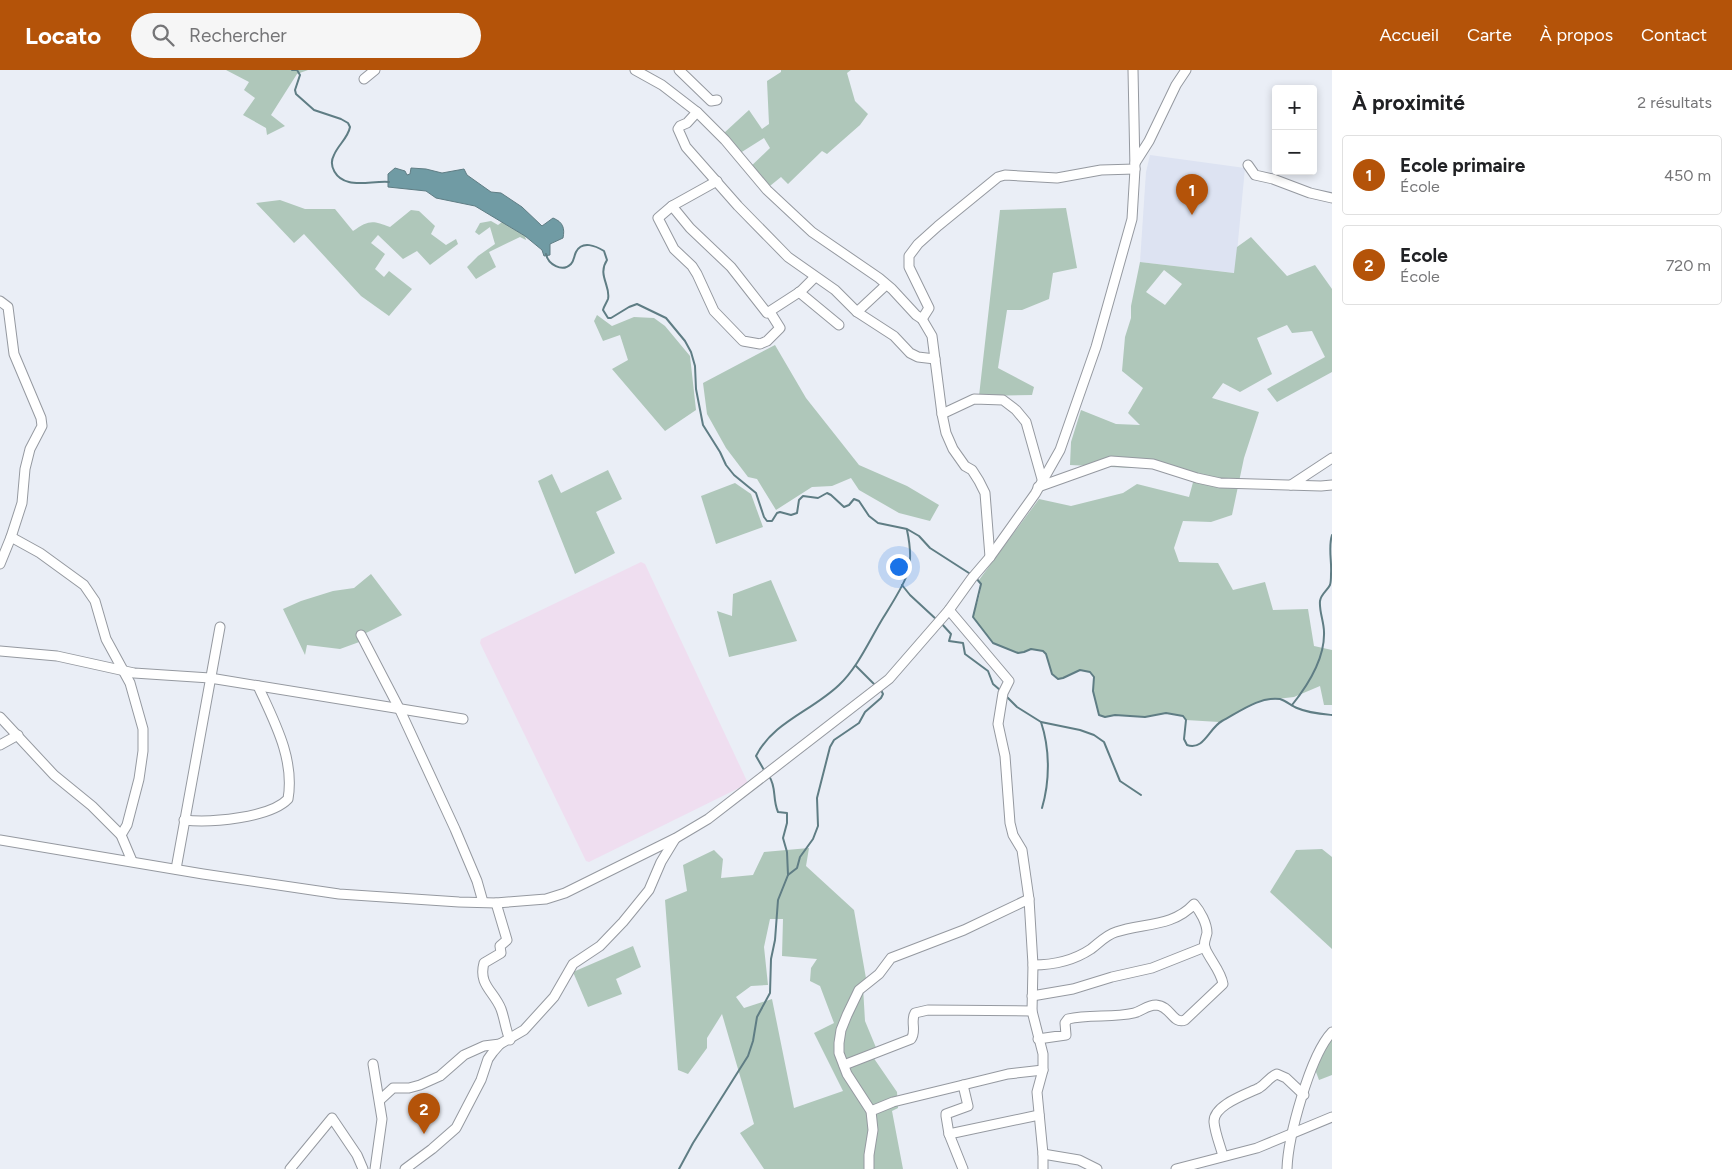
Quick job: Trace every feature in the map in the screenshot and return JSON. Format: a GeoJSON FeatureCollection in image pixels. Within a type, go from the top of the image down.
{"type":"FeatureCollection","features":[{"type":"Feature","properties":{"kind":"street"},"geometry":{"type":"LineString","coordinates":[[364,79],[375,70]]}},
{"type":"Feature","properties":{"kind":"street"},"geometry":{"type":"LineString","coordinates":[[635,70],[662,85],[696,112],[725,140],[767,190],[806,227],[886,284],[922,319],[932,336],[942,414],[952,449],[965,466],[976,476],[985,493],[990,557]]}},
{"type":"Feature","properties":{"kind":"street"},"geometry":{"type":"LineString","coordinates":[[679,70],[711,101],[716,100]]}},
{"type":"Feature","properties":{"kind":"street"},"geometry":{"type":"LineString","coordinates":[[0,840],[339,894],[459,902],[496,902],[546,899],[565,893],[676,838],[708,819],[889,678],[949,610],[974,575],[990,557],[1060,450],[1096,347],[1132,218],[1135,166],[1133,70]]}},
{"type":"Feature","properties":{"kind":"street"},"geometry":{"type":"LineString","coordinates":[[1135,166],[1176,85],[1186,70]]}},
{"type":"Feature","properties":{"kind":"street"},"geometry":{"type":"LineString","coordinates":[[696,112],[687,123],[678,129],[686,147],[761,231],[788,257],[835,290],[857,312],[894,336],[910,353],[918,357],[935,358]]}},
{"type":"Feature","properties":{"kind":"street"},"geometry":{"type":"LineString","coordinates":[[1248,165],[1255,175],[1273,179],[1310,193],[1332,198]]}},
{"type":"Feature","properties":{"kind":"street"},"geometry":{"type":"LineString","coordinates":[[922,319],[929,308],[910,267],[909,256],[918,244],[938,226],[998,177],[1004,175],[1057,178],[1135,166]]}},
{"type":"Feature","properties":{"kind":"street"},"geometry":{"type":"LineString","coordinates":[[717,180],[672,206],[658,220],[663,225],[674,249],[692,266],[697,274],[714,311],[743,341],[760,344],[767,341],[780,328],[770,312]]}},
{"type":"Feature","properties":{"kind":"street"},"geometry":{"type":"LineString","coordinates":[[672,206],[690,228],[731,267],[765,312],[770,312],[799,292],[816,277]]}},
{"type":"Feature","properties":{"kind":"street"},"geometry":{"type":"LineString","coordinates":[[857,312],[886,284]]}},
{"type":"Feature","properties":{"kind":"street"},"geometry":{"type":"LineString","coordinates":[[799,292],[839,325]]}},
{"type":"Feature","properties":{"kind":"street"},"geometry":{"type":"LineString","coordinates":[[0,301],[8,307],[14,354],[41,418],[42,426],[27,458],[22,503],[12,537],[0,564]]}},
{"type":"Feature","properties":{"kind":"street"},"geometry":{"type":"LineString","coordinates":[[942,414],[974,399],[1003,400],[1016,410],[1026,422],[1040,483]]}},
{"type":"Feature","properties":{"kind":"street"},"geometry":{"type":"LineString","coordinates":[[1291,485],[1332,458]]}},
{"type":"Feature","properties":{"kind":"street"},"geometry":{"type":"LineString","coordinates":[[1040,483],[1111,461],[1153,464],[1220,483],[1321,486],[1332,484]]}},
{"type":"Feature","properties":{"kind":"street"},"geometry":{"type":"LineString","coordinates":[[12,537],[40,552],[84,585],[95,601],[106,638],[130,682],[143,729],[143,751],[139,779],[127,825],[120,835]]}},
{"type":"Feature","properties":{"kind":"street"},"geometry":{"type":"LineString","coordinates":[[949,610],[1009,681],[1003,693],[998,724],[1005,756],[1011,829],[1022,850],[1029,899],[1033,965],[1032,1011],[1043,1054],[1043,1070],[1037,1092],[1043,1169]]}},
{"type":"Feature","properties":{"kind":"street"},"geometry":{"type":"LineString","coordinates":[[176,869],[220,627]]}},
{"type":"Feature","properties":{"kind":"street"},"geometry":{"type":"LineString","coordinates":[[360,635],[399,708],[455,829],[484,902]]}},
{"type":"Feature","properties":{"kind":"street"},"geometry":{"type":"LineString","coordinates":[[0,651],[57,656],[125,672],[210,678],[463,719]]}},
{"type":"Feature","properties":{"kind":"street"},"geometry":{"type":"LineString","coordinates":[[184,820],[200,822],[227,820],[278,806],[288,798],[290,780],[285,750],[258,686]]}},
{"type":"Feature","properties":{"kind":"street"},"geometry":{"type":"LineString","coordinates":[[0,716],[54,775],[92,806],[120,835],[132,861]]}},
{"type":"Feature","properties":{"kind":"street"},"geometry":{"type":"LineString","coordinates":[[0,746],[18,735]]}},
{"type":"Feature","properties":{"kind":"street"},"geometry":{"type":"LineString","coordinates":[[380,1100],[393,1088],[409,1088],[420,1085],[440,1076],[464,1055],[484,1046],[500,1044],[510,1040],[524,1030],[554,997],[573,964],[600,946],[624,922],[649,890],[661,862],[676,838]]}},
{"type":"Feature","properties":{"kind":"street"},"geometry":{"type":"LineString","coordinates":[[869,1169],[873,1130],[871,1111],[847,1074],[839,1053],[838,1043],[846,1015],[859,990],[879,974],[891,958],[964,930],[1029,899]]}},
{"type":"Feature","properties":{"kind":"street"},"geometry":{"type":"LineString","coordinates":[[496,902],[507,940],[500,946],[501,951],[499,955],[484,963],[482,970],[484,983],[494,996],[501,1010],[504,1028],[510,1040]]}},
{"type":"Feature","properties":{"kind":"street"},"geometry":{"type":"LineString","coordinates":[[1033,965],[1047,965],[1068,960],[1090,949],[1116,932],[1167,921],[1186,913],[1194,904],[1202,914],[1206,926],[1205,947],[1222,978],[1223,984],[1184,1020],[1179,1022],[1165,1008],[1152,1005],[1134,1014],[1068,1019],[1065,1023],[1067,1032],[1064,1036],[1038,1039]]}},
{"type":"Feature","properties":{"kind":"street"},"geometry":{"type":"LineString","coordinates":[[1032,996],[1074,990],[1112,977],[1152,968],[1205,947]]}},
{"type":"Feature","properties":{"kind":"street"},"geometry":{"type":"LineString","coordinates":[[844,1065],[911,1039],[914,1033],[913,1017],[915,1013],[928,1010],[1032,1011]]}},
{"type":"Feature","properties":{"kind":"street"},"geometry":{"type":"LineString","coordinates":[[1287,1169],[1288,1152],[1314,1061],[1332,1032]]}},
{"type":"Feature","properties":{"kind":"street"},"geometry":{"type":"LineString","coordinates":[[405,1169],[456,1128],[481,1080],[488,1059],[500,1044]]}},
{"type":"Feature","properties":{"kind":"street"},"geometry":{"type":"LineString","coordinates":[[373,1064],[382,1119],[375,1169]]}},
{"type":"Feature","properties":{"kind":"street"},"geometry":{"type":"LineString","coordinates":[[871,1111],[893,1102],[1008,1074],[1043,1070]]}},
{"type":"Feature","properties":{"kind":"street"},"geometry":{"type":"LineString","coordinates":[[1223,1156],[1214,1122],[1216,1112],[1245,1093],[1264,1086],[1270,1078],[1277,1074],[1286,1078],[1304,1094]]}},
{"type":"Feature","properties":{"kind":"street"},"geometry":{"type":"LineString","coordinates":[[963,1085],[968,1106],[946,1114],[949,1134],[963,1169]]}},
{"type":"Feature","properties":{"kind":"street"},"geometry":{"type":"LineString","coordinates":[[949,1134],[1039,1115]]}},
{"type":"Feature","properties":{"kind":"street"},"geometry":{"type":"LineString","coordinates":[[1176,1169],[1257,1148],[1332,1117]]}},
{"type":"Feature","properties":{"kind":"street"},"geometry":{"type":"LineString","coordinates":[[290,1169],[332,1118],[357,1155],[363,1169]]}},
{"type":"Feature","properties":{"kind":"street"},"geometry":{"type":"LineString","coordinates":[[1043,1154],[1079,1160],[1096,1169]]}},
{"type":"Feature","properties":{"kind":"shaded area"},"geometry":{"type":"Polygon","coordinates":[[[1150,155],[1245,168],[1235,273],[1140,262],[1146,172],[1150,155]]]}},
{"type":"Feature","properties":{"kind":"shaded area"},"geometry":{"type":"Polygon","coordinates":[[[641,562],[645,564],[747,784],[589,862],[586,861],[480,643],[481,639],[641,562]]]}},
{"type":"Feature","properties":{"kind":"green space"},"geometry":{"type":"Polygon","coordinates":[[[226,70],[308,70],[297,74],[271,115],[285,126],[267,135],[266,128],[243,115],[255,98],[244,90],[249,82],[226,70]]]}},
{"type":"Feature","properties":{"kind":"green space"},"geometry":{"type":"Polygon","coordinates":[[[781,70],[851,70],[847,73],[855,101],[868,114],[860,125],[827,154],[822,151],[788,184],[781,177],[765,190],[747,170],[770,148],[764,138],[737,155],[724,133],[749,110],[762,129],[769,124],[767,81],[781,72],[781,70]]]}},
{"type":"Feature","properties":{"kind":"green space"},"geometry":{"type":"Polygon","coordinates":[[[280,200],[305,209],[335,209],[353,231],[371,222],[390,227],[411,210],[419,211],[435,226],[431,234],[446,245],[456,239],[458,244],[430,265],[417,251],[403,259],[378,235],[371,243],[385,254],[375,269],[384,277],[389,271],[412,289],[389,316],[361,296],[304,234],[294,243],[256,203],[280,200]]]}},
{"type":"Feature","properties":{"kind":"green space"},"geometry":{"type":"Polygon","coordinates":[[[1066,208],[1077,268],[1053,273],[1049,299],[1022,310],[1007,310],[998,368],[1034,387],[1032,395],[979,396],[1000,210],[1066,208]]]}},
{"type":"Feature","properties":{"kind":"green space"},"geometry":{"type":"Polygon","coordinates":[[[491,221],[498,225],[502,222],[525,236],[526,240],[520,237],[489,252],[496,267],[476,279],[467,267],[478,256],[495,244],[490,227],[479,235],[475,232],[480,223],[491,221]]]}},
{"type":"Feature","properties":{"kind":"green space"},"geometry":{"type":"Polygon","coordinates":[[[1251,237],[1287,276],[1315,265],[1332,289],[1332,372],[1277,402],[1267,389],[1325,357],[1312,331],[1292,333],[1287,325],[1257,338],[1272,374],[1240,392],[1223,383],[1212,398],[1259,412],[1244,458],[1232,515],[1211,522],[1183,521],[1174,548],[1179,562],[1218,563],[1233,590],[1265,582],[1273,610],[1308,609],[1314,646],[1332,650],[1332,705],[1324,705],[1320,686],[1294,697],[1260,701],[1219,722],[1186,720],[1183,716],[1166,713],[1145,717],[1115,715],[1105,717],[1099,715],[1093,691],[1094,678],[1090,672],[1080,670],[1058,679],[1052,674],[1046,654],[1043,651],[1031,649],[1018,653],[993,643],[973,617],[980,594],[979,580],[1039,499],[1071,506],[1123,493],[1137,484],[1189,497],[1195,475],[1151,466],[1132,468],[1070,465],[1071,442],[1081,410],[1116,424],[1140,425],[1128,413],[1143,388],[1122,371],[1125,337],[1131,318],[1131,306],[1140,262],[1234,273],[1237,247],[1251,237]],[[1164,270],[1146,292],[1165,305],[1182,284],[1164,270]]]}},
{"type":"Feature","properties":{"kind":"green space"},"geometry":{"type":"Polygon","coordinates":[[[597,315],[612,326],[634,317],[654,318],[665,326],[690,356],[696,410],[665,431],[612,369],[628,360],[620,335],[603,341],[594,321],[597,315]]]}},
{"type":"Feature","properties":{"kind":"green space"},"geometry":{"type":"Polygon","coordinates":[[[775,345],[806,398],[859,465],[907,486],[939,505],[930,521],[899,513],[859,490],[851,478],[832,486],[812,487],[776,510],[757,479],[748,477],[726,448],[707,414],[703,383],[775,345]]]}},
{"type":"Feature","properties":{"kind":"green space"},"geometry":{"type":"Polygon","coordinates":[[[608,470],[622,499],[596,512],[615,553],[575,574],[538,481],[552,474],[561,493],[608,470]]]}},
{"type":"Feature","properties":{"kind":"green space"},"geometry":{"type":"Polygon","coordinates":[[[735,483],[751,494],[763,527],[716,544],[701,496],[735,483]]]}},
{"type":"Feature","properties":{"kind":"green space"},"geometry":{"type":"Polygon","coordinates":[[[371,574],[402,615],[366,633],[359,633],[362,641],[340,649],[307,645],[305,655],[283,609],[333,591],[354,588],[371,574]]]}},
{"type":"Feature","properties":{"kind":"green space"},"geometry":{"type":"Polygon","coordinates":[[[771,580],[797,641],[729,657],[717,611],[732,616],[733,594],[771,580]]]}},
{"type":"Feature","properties":{"kind":"green space"},"geometry":{"type":"Polygon","coordinates":[[[809,848],[806,866],[854,910],[867,984],[863,987],[865,1021],[877,1050],[873,1057],[897,1092],[898,1108],[892,1111],[903,1169],[764,1169],[740,1133],[754,1124],[722,1014],[707,1038],[707,1048],[688,1074],[678,1070],[665,900],[687,891],[683,865],[714,850],[723,859],[721,878],[753,875],[764,852],[809,848]],[[770,919],[764,947],[768,985],[751,986],[736,997],[744,1008],[772,999],[794,1108],[843,1091],[814,1033],[834,1023],[820,986],[810,981],[811,968],[817,959],[782,956],[783,919],[770,919]]]}},
{"type":"Feature","properties":{"kind":"green space"},"geometry":{"type":"Polygon","coordinates":[[[1322,849],[1332,857],[1332,949],[1270,892],[1296,850],[1322,849]]]}},
{"type":"Feature","properties":{"kind":"green space"},"geometry":{"type":"Polygon","coordinates":[[[633,946],[641,967],[616,979],[622,994],[588,1007],[573,972],[633,946]]]}},
{"type":"Feature","properties":{"kind":"green space"},"geometry":{"type":"Polygon","coordinates":[[[1332,1033],[1332,1075],[1319,1080],[1313,1064],[1332,1033]]]}},
{"type":"Feature","properties":{"kind":"water"},"geometry":{"type":"Polygon","coordinates":[[[395,168],[405,171],[407,175],[410,174],[411,168],[442,173],[464,169],[467,175],[491,192],[501,193],[522,207],[542,226],[553,218],[559,221],[564,231],[563,238],[550,244],[550,255],[544,256],[542,250],[525,236],[475,206],[436,198],[426,191],[388,187],[388,174],[395,168]]]}},
{"type":"Feature","properties":{"kind":"waterway"},"geometry":{"type":"LineString","coordinates":[[292,70],[297,70],[300,75],[295,90],[296,94],[314,110],[341,119],[348,123],[350,127],[332,159],[334,172],[340,178],[353,183],[389,182]]}},
{"type":"Feature","properties":{"kind":"waterway"},"geometry":{"type":"LineString","coordinates":[[546,254],[552,264],[564,268],[571,264],[576,252],[582,246],[589,245],[601,249],[604,251],[607,260],[603,271],[608,290],[608,299],[603,310],[608,318],[637,304],[666,318],[685,341],[691,352],[695,366],[696,389],[703,425],[726,465],[734,475],[756,493],[767,521],[772,521],[777,513],[780,512],[791,515],[797,513],[799,500],[803,496],[818,498],[827,493],[844,507],[849,505],[854,499],[859,501],[869,516],[878,523],[907,529],[919,536],[930,548],[972,575]]}},
{"type":"Feature","properties":{"kind":"waterway"},"geometry":{"type":"LineString","coordinates":[[764,770],[756,756],[763,744],[783,725],[839,685],[863,653],[907,575],[910,564],[907,530]]}},
{"type":"Feature","properties":{"kind":"waterway"},"geometry":{"type":"LineString","coordinates":[[1292,705],[1304,689],[1319,662],[1322,652],[1324,632],[1320,601],[1331,582],[1330,544],[1332,535]]}},
{"type":"Feature","properties":{"kind":"waterway"},"geometry":{"type":"LineString","coordinates":[[976,578],[981,584],[973,617],[993,643],[1018,653],[1031,649],[1043,651],[1046,654],[1052,674],[1058,679],[1080,670],[1090,672],[1094,677],[1093,691],[1099,715],[1105,717],[1115,715],[1145,717],[1166,713],[1183,716],[1186,720],[1184,739],[1187,745],[1193,746],[1202,742],[1217,724],[1257,702],[1265,700],[1280,699],[1306,711],[1332,715]]}},
{"type":"Feature","properties":{"kind":"waterway"},"geometry":{"type":"LineString","coordinates":[[902,585],[937,620]]}},
{"type":"Feature","properties":{"kind":"waterway"},"geometry":{"type":"LineString","coordinates":[[941,623],[951,634],[949,641],[963,643],[965,654],[988,671],[993,684],[1000,690]]}},
{"type":"Feature","properties":{"kind":"waterway"},"geometry":{"type":"LineString","coordinates":[[856,666],[875,685]]}},
{"type":"Feature","properties":{"kind":"waterway"},"geometry":{"type":"LineString","coordinates":[[788,875],[797,868],[800,857],[813,839],[818,826],[817,798],[830,747],[834,740],[859,723],[865,712],[881,698],[883,694],[881,690]]}},
{"type":"Feature","properties":{"kind":"waterway"},"geometry":{"type":"LineString","coordinates":[[1005,695],[1017,707],[1041,722],[1046,743],[1048,765],[1045,798],[1042,808]]}},
{"type":"Feature","properties":{"kind":"waterway"},"geometry":{"type":"LineString","coordinates":[[1041,722],[1080,730],[1094,735],[1104,742],[1120,781],[1141,795]]}},
{"type":"Feature","properties":{"kind":"waterway"},"geometry":{"type":"LineString","coordinates":[[679,1169],[693,1143],[748,1056],[757,1017],[770,993],[771,959],[775,940],[778,900],[788,875],[787,852],[783,838],[787,823],[787,813],[778,812],[773,785],[769,776]]}},
{"type":"Feature","properties":{"kind":"place","name":"Ecole primaire"},"geometry":{"type":"Point","coordinates":[1192,215]}},
{"type":"Feature","properties":{"kind":"place","name":"Ecole"},"geometry":{"type":"Point","coordinates":[424,1134]}}]}
